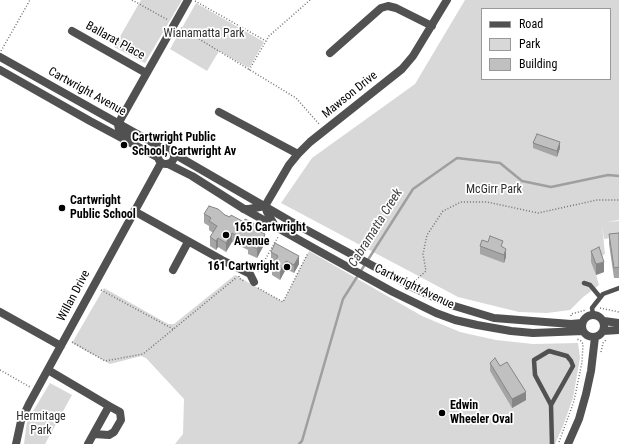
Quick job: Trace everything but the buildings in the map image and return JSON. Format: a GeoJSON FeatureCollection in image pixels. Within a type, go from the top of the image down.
{"type":"FeatureCollection","features":[{"type":"Feature","properties":{"kind":"street"},"geometry":{"type":"LineString","coordinates":[[132,143],[130,139],[119,130],[118,124],[188,0]]}},
{"type":"Feature","properties":{"kind":"street","name":"Mawson Drive"},"geometry":{"type":"LineString","coordinates":[[265,206],[289,165],[298,154],[402,69],[413,56],[447,0]]}},
{"type":"Feature","properties":{"kind":"street"},"geometry":{"type":"LineString","coordinates":[[330,53],[381,8],[388,6],[396,8],[432,26]]}},
{"type":"Feature","properties":{"kind":"street","name":"Ballarat Place"},"geometry":{"type":"LineString","coordinates":[[72,31],[146,72]]}},
{"type":"Feature","properties":{"kind":"street","name":"Cartwright Avenue"},"geometry":{"type":"LineString","coordinates":[[1,56],[162,148]]}},
{"type":"Feature","properties":{"kind":"street","name":"Cartwright Avenue"},"geometry":{"type":"LineString","coordinates":[[0,70],[162,161],[192,176],[244,209],[275,226],[313,251],[436,313],[454,320],[511,331],[533,333],[582,327]]}},
{"type":"Feature","properties":{"kind":"street"},"geometry":{"type":"LineString","coordinates":[[219,112],[298,154]]}},
{"type":"Feature","properties":{"kind":"street"},"geometry":{"type":"LineString","coordinates":[[162,148],[169,148],[174,154],[173,160],[162,161],[158,152],[162,148]]}},
{"type":"Feature","properties":{"kind":"street","name":"Cartwright Avenue"},"geometry":{"type":"LineString","coordinates":[[174,154],[410,286],[451,305],[494,318],[571,324],[582,327]]}},
{"type":"Feature","properties":{"kind":"street","name":"Willan Drive"},"geometry":{"type":"LineString","coordinates":[[16,444],[21,422],[29,404],[162,161]]}},
{"type":"Feature","properties":{"kind":"street"},"geometry":{"type":"LineString","coordinates":[[244,209],[265,206],[275,226]]}},
{"type":"Feature","properties":{"kind":"street"},"geometry":{"type":"LineString","coordinates":[[134,211],[252,280]]}},
{"type":"Feature","properties":{"kind":"street"},"geometry":{"type":"LineString","coordinates":[[173,270],[188,242]]}},
{"type":"Feature","properties":{"kind":"street"},"geometry":{"type":"LineString","coordinates":[[604,321],[603,331],[595,337],[588,336],[582,327],[586,317],[595,311],[604,321],[619,323]]}},
{"type":"Feature","properties":{"kind":"street"},"geometry":{"type":"LineString","coordinates":[[0,312],[61,346]]}},
{"type":"Feature","properties":{"kind":"street"},"geometry":{"type":"LineString","coordinates":[[603,331],[619,330]]}},
{"type":"Feature","properties":{"kind":"street"},"geometry":{"type":"LineString","coordinates":[[568,444],[579,419],[586,394],[591,371],[595,337]]}},
{"type":"Feature","properties":{"kind":"street"},"geometry":{"type":"LineString","coordinates":[[48,370],[120,412],[121,420],[114,432],[109,435],[94,434]]}},
{"type":"Feature","properties":{"kind":"street"},"geometry":{"type":"LineString","coordinates":[[88,444],[109,406]]}},
{"type":"Feature","properties":{"kind":"lane"},"geometry":{"type":"LineString","coordinates":[[584,283],[590,285],[600,297]]}},
{"type":"Feature","properties":{"kind":"lane"},"geometry":{"type":"LineString","coordinates":[[595,311],[592,308],[603,294],[619,288]]}},
{"type":"Feature","properties":{"kind":"lane"},"geometry":{"type":"LineString","coordinates":[[551,405],[573,366],[571,360],[567,356],[549,351],[534,360],[535,376],[551,405],[552,444]]}},
{"type":"Feature","properties":{"kind":"path"},"geometry":{"type":"LineString","coordinates":[[1,56],[30,0]]}},
{"type":"Feature","properties":{"kind":"path"},"geometry":{"type":"LineString","coordinates":[[132,0],[168,20]]}},
{"type":"Feature","properties":{"kind":"path"},"geometry":{"type":"LineString","coordinates":[[194,0],[266,41]]}},
{"type":"Feature","properties":{"kind":"path"},"geometry":{"type":"LineString","coordinates":[[249,70],[269,36],[310,0]]}},
{"type":"Feature","properties":{"kind":"path"},"geometry":{"type":"LineString","coordinates":[[180,27],[296,98],[325,131]]}},
{"type":"Feature","properties":{"kind":"path"},"geometry":{"type":"LineString","coordinates":[[410,286],[426,271],[423,254],[427,235],[442,211],[461,202],[487,202],[538,213],[597,200],[619,200]]}},
{"type":"Feature","properties":{"kind":"path"},"geometry":{"type":"LineString","coordinates":[[279,236],[252,280],[283,302],[313,251]]}},
{"type":"Feature","properties":{"kind":"path"},"geometry":{"type":"LineString","coordinates":[[66,338],[104,361],[144,354],[239,275]]}},
{"type":"Feature","properties":{"kind":"path"},"geometry":{"type":"LineString","coordinates":[[101,290],[173,329]]}},
{"type":"Feature","properties":{"kind":"path"},"geometry":{"type":"LineString","coordinates":[[595,311],[610,309],[619,312]]}},
{"type":"Feature","properties":{"kind":"path"},"geometry":{"type":"LineString","coordinates":[[571,314],[584,310]]}},
{"type":"Feature","properties":{"kind":"path"},"geometry":{"type":"LineString","coordinates":[[558,444],[574,401],[582,362],[583,344],[577,339],[571,338]]}},
{"type":"Feature","properties":{"kind":"path"},"geometry":{"type":"LineString","coordinates":[[602,352],[603,343],[606,339],[610,338]]}},
{"type":"Feature","properties":{"kind":"path"},"geometry":{"type":"LineString","coordinates":[[0,370],[37,390]]}},
{"type":"Feature","properties":{"kind":"green space"},"geometry":{"type":"Polygon","coordinates":[[[141,0],[182,0],[145,63],[114,47],[141,0]]]}},
{"type":"Feature","properties":{"kind":"green space","name":"McGirr Park"},"geometry":{"type":"Polygon","coordinates":[[[465,0],[619,0],[619,220],[607,222],[619,221],[619,237],[604,239],[602,226],[605,254],[592,261],[599,285],[582,298],[570,310],[547,313],[519,312],[458,297],[281,203],[312,158],[415,84],[465,0]]]}},
{"type":"Feature","properties":{"kind":"green space","name":"Wianamatta Park"},"geometry":{"type":"Polygon","coordinates":[[[196,3],[264,42],[249,68],[219,51],[207,71],[170,49],[196,3]]]}},
{"type":"Feature","properties":{"kind":"green space"},"geometry":{"type":"Polygon","coordinates":[[[309,251],[422,316],[460,332],[496,340],[533,344],[578,343],[580,358],[573,398],[555,444],[175,444],[183,434],[184,399],[146,358],[141,356],[110,364],[72,343],[104,288],[168,324],[174,324],[235,275],[283,302],[309,251]]]}},
{"type":"Feature","properties":{"kind":"green space","name":"Hermitage Park"},"geometry":{"type":"Polygon","coordinates":[[[50,383],[72,395],[45,444],[24,444],[27,421],[50,383]]]}},
{"type":"Feature","properties":{"kind":"waterway","name":"Cabramatta Creek"},"geometry":{"type":"LineString","coordinates":[[299,444],[302,441],[343,299],[413,189],[457,158],[500,163],[522,181],[551,187],[608,175],[619,176]]}},
{"type":"Feature","properties":{"kind":"place","name":"Cartwright Public School, Cartwright Av"},"geometry":{"type":"Point","coordinates":[124,145]}},
{"type":"Feature","properties":{"kind":"place","name":"Cartwright Public School"},"geometry":{"type":"Point","coordinates":[62,208]}},
{"type":"Feature","properties":{"kind":"place","name":"165 Cartwright Avenue"},"geometry":{"type":"Point","coordinates":[226,235]}},
{"type":"Feature","properties":{"kind":"place","name":"161 Cartwright"},"geometry":{"type":"Point","coordinates":[287,267]}},
{"type":"Feature","properties":{"kind":"place","name":"Edwin Wheeler Oval"},"geometry":{"type":"Point","coordinates":[442,413]}}]}
